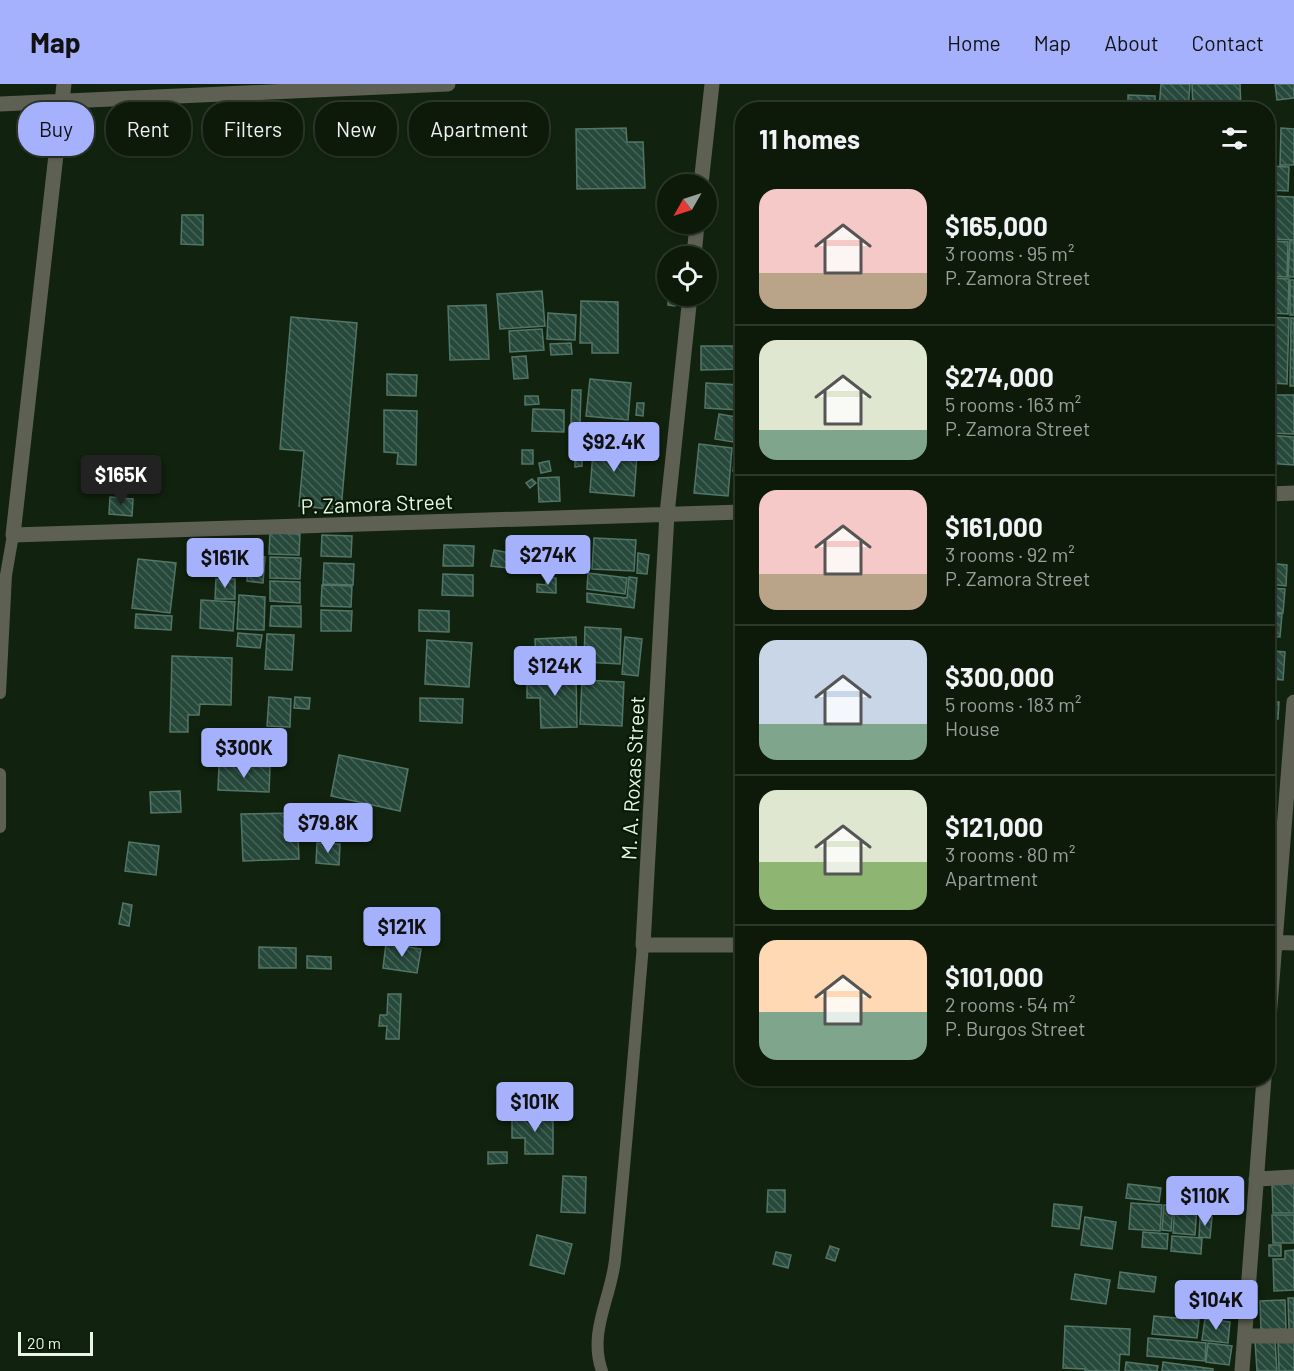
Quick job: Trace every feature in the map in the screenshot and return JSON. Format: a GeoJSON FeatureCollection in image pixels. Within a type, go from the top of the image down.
{"type":"FeatureCollection","features":[{"type":"Feature","properties":{"kind":"street"},"geometry":{"type":"LineString","coordinates":[[13,535],[64,84]]}},
{"type":"Feature","properties":{"kind":"street"},"geometry":{"type":"LineString","coordinates":[[0,104],[448,84]]}},
{"type":"Feature","properties":{"kind":"street"},"geometry":{"type":"LineString","coordinates":[[702,174],[712,84]]}},
{"type":"Feature","properties":{"kind":"street","name":"M. A. Roxas Street"},"geometry":{"type":"LineString","coordinates":[[644,945],[667,514],[689,306]]}},
{"type":"Feature","properties":{"kind":"street"},"geometry":{"type":"LineString","coordinates":[[1275,494],[1294,493]]}},
{"type":"Feature","properties":{"kind":"street","name":"P. Zamora Street"},"geometry":{"type":"LineString","coordinates":[[13,535],[735,512]]}},
{"type":"Feature","properties":{"kind":"street"},"geometry":{"type":"LineString","coordinates":[[1275,900],[1294,702]]}},
{"type":"Feature","properties":{"kind":"street"},"geometry":{"type":"LineString","coordinates":[[1275,942],[1294,943]]}},
{"type":"Feature","properties":{"kind":"street"},"geometry":{"type":"LineString","coordinates":[[644,945],[735,945]]}},
{"type":"Feature","properties":{"kind":"street"},"geometry":{"type":"LineString","coordinates":[[1242,1371],[1263,1086]]}},
{"type":"Feature","properties":{"kind":"street"},"geometry":{"type":"LineString","coordinates":[[1256,1179],[1294,1177]]}},
{"type":"Feature","properties":{"kind":"street"},"geometry":{"type":"LineString","coordinates":[[1246,1336],[1294,1336]]}},
{"type":"Feature","properties":{"kind":"lane"},"geometry":{"type":"LineString","coordinates":[[0,693],[6,575],[13,535]]}},
{"type":"Feature","properties":{"kind":"lane"},"geometry":{"type":"LineString","coordinates":[[0,774],[0,827]]}},
{"type":"Feature","properties":{"kind":"lane","name":"M. A. Roxas Street"},"geometry":{"type":"LineString","coordinates":[[602,1371],[597,1355],[601,1320],[615,1264],[644,945]]}},
{"type":"Feature","properties":{"kind":"building"},"geometry":{"type":"Polygon","coordinates":[[[1161,84],[1190,84],[1189,102],[1160,102],[1161,84]]]}},
{"type":"Feature","properties":{"kind":"building"},"geometry":{"type":"Polygon","coordinates":[[[1192,84],[1240,84],[1241,102],[1193,102],[1192,84]]]}},
{"type":"Feature","properties":{"kind":"building"},"geometry":{"type":"Polygon","coordinates":[[[1275,84],[1294,84],[1294,98],[1277,100],[1275,84]]]}},
{"type":"Feature","properties":{"kind":"building"},"geometry":{"type":"Polygon","coordinates":[[[1128,95],[1155,96],[1155,102],[1128,102],[1128,95]]]}},
{"type":"Feature","properties":{"kind":"building"},"geometry":{"type":"Polygon","coordinates":[[[626,128],[627,142],[643,142],[645,188],[577,189],[576,129],[626,128]]]}},
{"type":"Feature","properties":{"kind":"building"},"geometry":{"type":"Polygon","coordinates":[[[1281,128],[1294,129],[1294,165],[1280,165],[1281,128]]]}},
{"type":"Feature","properties":{"kind":"building"},"geometry":{"type":"Polygon","coordinates":[[[1275,166],[1289,167],[1288,191],[1275,190],[1275,166]]]}},
{"type":"Feature","properties":{"kind":"building"},"geometry":{"type":"Polygon","coordinates":[[[1275,196],[1294,197],[1294,240],[1275,239],[1275,196]]]}},
{"type":"Feature","properties":{"kind":"building"},"geometry":{"type":"Polygon","coordinates":[[[182,215],[203,215],[203,245],[181,244],[182,215]]]}},
{"type":"Feature","properties":{"kind":"building"},"geometry":{"type":"Polygon","coordinates":[[[1290,240],[1294,240],[1294,277],[1288,277],[1290,240]]]}},
{"type":"Feature","properties":{"kind":"building"},"geometry":{"type":"Polygon","coordinates":[[[1275,241],[1288,242],[1287,277],[1275,276],[1275,241]]]}},
{"type":"Feature","properties":{"kind":"building"},"geometry":{"type":"Polygon","coordinates":[[[1275,278],[1289,279],[1288,314],[1275,313],[1275,278]]]}},
{"type":"Feature","properties":{"kind":"building"},"geometry":{"type":"Polygon","coordinates":[[[1290,280],[1294,280],[1294,315],[1290,315],[1290,280]]]}},
{"type":"Feature","properties":{"kind":"building"},"geometry":{"type":"Polygon","coordinates":[[[542,291],[545,326],[500,329],[497,294],[542,291]]]}},
{"type":"Feature","properties":{"kind":"building"},"geometry":{"type":"Polygon","coordinates":[[[581,301],[618,302],[618,353],[592,353],[592,343],[580,343],[581,301]]]}},
{"type":"Feature","properties":{"kind":"building"},"geometry":{"type":"Polygon","coordinates":[[[486,305],[489,359],[450,360],[448,306],[486,305]]]}},
{"type":"Feature","properties":{"kind":"building"},"geometry":{"type":"Polygon","coordinates":[[[548,313],[576,315],[575,340],[547,339],[548,313]]]}},
{"type":"Feature","properties":{"kind":"building"},"geometry":{"type":"Polygon","coordinates":[[[291,317],[357,323],[341,510],[299,506],[304,451],[280,449],[291,317]]]}},
{"type":"Feature","properties":{"kind":"building"},"geometry":{"type":"Polygon","coordinates":[[[1275,317],[1289,318],[1287,384],[1275,383],[1275,317]]]}},
{"type":"Feature","properties":{"kind":"building"},"geometry":{"type":"Polygon","coordinates":[[[1291,318],[1294,318],[1294,386],[1290,386],[1291,318]]]}},
{"type":"Feature","properties":{"kind":"building"},"geometry":{"type":"Polygon","coordinates":[[[542,329],[544,350],[510,352],[509,331],[542,329]]]}},
{"type":"Feature","properties":{"kind":"building"},"geometry":{"type":"Polygon","coordinates":[[[571,343],[572,354],[551,355],[550,344],[571,343]]]}},
{"type":"Feature","properties":{"kind":"building"},"geometry":{"type":"Polygon","coordinates":[[[701,346],[735,346],[735,369],[701,370],[701,346]]]}},
{"type":"Feature","properties":{"kind":"building"},"geometry":{"type":"Polygon","coordinates":[[[526,356],[528,378],[514,379],[512,357],[526,356]]]}},
{"type":"Feature","properties":{"kind":"building"},"geometry":{"type":"Polygon","coordinates":[[[387,374],[417,375],[416,396],[387,395],[387,374]]]}},
{"type":"Feature","properties":{"kind":"building"},"geometry":{"type":"Polygon","coordinates":[[[590,379],[631,383],[628,420],[586,416],[590,379]]]}},
{"type":"Feature","properties":{"kind":"building"},"geometry":{"type":"Polygon","coordinates":[[[706,383],[735,385],[735,410],[705,408],[706,383]]]}},
{"type":"Feature","properties":{"kind":"building"},"geometry":{"type":"Polygon","coordinates":[[[572,390],[581,390],[580,423],[571,423],[572,390]]]}},
{"type":"Feature","properties":{"kind":"building"},"geometry":{"type":"Polygon","coordinates":[[[1275,395],[1294,395],[1294,434],[1275,433],[1275,395]]]}},
{"type":"Feature","properties":{"kind":"building"},"geometry":{"type":"Polygon","coordinates":[[[525,396],[538,396],[539,404],[525,405],[525,396]]]}},
{"type":"Feature","properties":{"kind":"building"},"geometry":{"type":"Polygon","coordinates":[[[637,403],[644,403],[643,416],[636,415],[637,403]]]}},
{"type":"Feature","properties":{"kind":"building"},"geometry":{"type":"Polygon","coordinates":[[[533,409],[564,410],[564,432],[532,431],[533,409]]]}},
{"type":"Feature","properties":{"kind":"building"},"geometry":{"type":"Polygon","coordinates":[[[384,410],[417,411],[416,465],[397,464],[398,453],[384,452],[384,410]]]}},
{"type":"Feature","properties":{"kind":"building"},"geometry":{"type":"Polygon","coordinates":[[[719,414],[735,417],[733,442],[715,439],[719,414]]]}},
{"type":"Feature","properties":{"kind":"building"},"geometry":{"type":"Polygon","coordinates":[[[1275,436],[1294,437],[1294,465],[1275,464],[1275,436]]]}},
{"type":"Feature","properties":{"kind":"building"},"geometry":{"type":"Polygon","coordinates":[[[699,444],[732,448],[728,496],[694,493],[699,444]]]}},
{"type":"Feature","properties":{"kind":"building"},"geometry":{"type":"Polygon","coordinates":[[[522,450],[533,450],[533,464],[522,464],[522,450]]]}},
{"type":"Feature","properties":{"kind":"building"},"geometry":{"type":"Polygon","coordinates":[[[593,451],[637,454],[634,496],[590,492],[593,451]]]}},
{"type":"Feature","properties":{"kind":"building"},"geometry":{"type":"Polygon","coordinates":[[[575,460],[582,460],[582,466],[575,467],[575,460]]]}},
{"type":"Feature","properties":{"kind":"building"},"geometry":{"type":"Polygon","coordinates":[[[549,461],[551,471],[541,473],[539,463],[549,461]]]}},
{"type":"Feature","properties":{"kind":"building"},"geometry":{"type":"Polygon","coordinates":[[[559,477],[560,501],[539,502],[538,478],[559,477]]]}},
{"type":"Feature","properties":{"kind":"building"},"geometry":{"type":"Polygon","coordinates":[[[532,479],[536,483],[530,488],[526,483],[532,479]]]}},
{"type":"Feature","properties":{"kind":"building"},"geometry":{"type":"Polygon","coordinates":[[[110,497],[133,499],[132,516],[109,514],[110,497]]]}},
{"type":"Feature","properties":{"kind":"building"},"geometry":{"type":"Polygon","coordinates":[[[270,533],[300,534],[299,555],[269,554],[270,533]]]}},
{"type":"Feature","properties":{"kind":"building"},"geometry":{"type":"Polygon","coordinates":[[[322,535],[352,536],[351,557],[321,556],[322,535]]]}},
{"type":"Feature","properties":{"kind":"building"},"geometry":{"type":"Polygon","coordinates":[[[594,538],[636,540],[634,571],[592,569],[594,538]]]}},
{"type":"Feature","properties":{"kind":"building"},"geometry":{"type":"Polygon","coordinates":[[[203,545],[237,546],[236,576],[202,575],[203,545]]]}},
{"type":"Feature","properties":{"kind":"building"},"geometry":{"type":"Polygon","coordinates":[[[444,545],[474,546],[473,566],[443,566],[444,545]]]}},
{"type":"Feature","properties":{"kind":"building"},"geometry":{"type":"Polygon","coordinates":[[[494,550],[510,553],[508,568],[491,566],[494,550]]]}},
{"type":"Feature","properties":{"kind":"building"},"geometry":{"type":"Polygon","coordinates":[[[638,553],[649,555],[647,574],[637,573],[638,553]]]}},
{"type":"Feature","properties":{"kind":"building"},"geometry":{"type":"Polygon","coordinates":[[[249,555],[265,557],[263,583],[247,581],[249,555]]]}},
{"type":"Feature","properties":{"kind":"building"},"geometry":{"type":"Polygon","coordinates":[[[270,557],[301,558],[300,579],[270,578],[270,557]]]}},
{"type":"Feature","properties":{"kind":"building"},"geometry":{"type":"Polygon","coordinates":[[[138,559],[176,563],[170,613],[132,608],[138,559]]]}},
{"type":"Feature","properties":{"kind":"building"},"geometry":{"type":"Polygon","coordinates":[[[324,563],[354,564],[353,585],[323,584],[324,563]]]}},
{"type":"Feature","properties":{"kind":"building"},"geometry":{"type":"Polygon","coordinates":[[[1275,564],[1287,565],[1286,586],[1275,585],[1275,564]]]}},
{"type":"Feature","properties":{"kind":"building"},"geometry":{"type":"Polygon","coordinates":[[[588,573],[627,578],[625,594],[587,589],[588,573]]]}},
{"type":"Feature","properties":{"kind":"building"},"geometry":{"type":"Polygon","coordinates":[[[443,574],[473,575],[473,596],[442,595],[443,574]]]}},
{"type":"Feature","properties":{"kind":"building"},"geometry":{"type":"Polygon","coordinates":[[[629,577],[637,578],[634,608],[587,602],[587,593],[627,598],[629,577]]]}},
{"type":"Feature","properties":{"kind":"building"},"geometry":{"type":"Polygon","coordinates":[[[546,578],[556,578],[556,593],[537,592],[537,584],[546,585],[546,578]]]}},
{"type":"Feature","properties":{"kind":"building"},"geometry":{"type":"Polygon","coordinates":[[[216,579],[235,579],[235,599],[215,599],[216,579]]]}},
{"type":"Feature","properties":{"kind":"building"},"geometry":{"type":"Polygon","coordinates":[[[270,581],[300,582],[300,603],[270,601],[270,581]]]}},
{"type":"Feature","properties":{"kind":"building"},"geometry":{"type":"Polygon","coordinates":[[[322,585],[352,586],[351,607],[321,606],[322,585]]]}},
{"type":"Feature","properties":{"kind":"building"},"geometry":{"type":"Polygon","coordinates":[[[1275,588],[1285,589],[1283,613],[1275,612],[1275,588]]]}},
{"type":"Feature","properties":{"kind":"building"},"geometry":{"type":"Polygon","coordinates":[[[239,595],[265,597],[264,630],[237,629],[239,595]]]}},
{"type":"Feature","properties":{"kind":"building"},"geometry":{"type":"Polygon","coordinates":[[[201,600],[235,602],[233,631],[200,628],[201,600]]]}},
{"type":"Feature","properties":{"kind":"building"},"geometry":{"type":"Polygon","coordinates":[[[271,606],[301,606],[301,627],[270,626],[271,606]]]}},
{"type":"Feature","properties":{"kind":"building"},"geometry":{"type":"Polygon","coordinates":[[[321,610],[352,611],[351,631],[321,631],[321,610]]]}},
{"type":"Feature","properties":{"kind":"building"},"geometry":{"type":"Polygon","coordinates":[[[419,610],[449,611],[449,632],[419,631],[419,610]]]}},
{"type":"Feature","properties":{"kind":"building"},"geometry":{"type":"Polygon","coordinates":[[[136,614],[172,616],[171,630],[135,628],[136,614]]]}},
{"type":"Feature","properties":{"kind":"building"},"geometry":{"type":"Polygon","coordinates":[[[1275,614],[1282,614],[1280,637],[1275,637],[1275,614]]]}},
{"type":"Feature","properties":{"kind":"building"},"geometry":{"type":"Polygon","coordinates":[[[585,627],[621,629],[620,664],[584,662],[585,627]]]}},
{"type":"Feature","properties":{"kind":"building"},"geometry":{"type":"Polygon","coordinates":[[[238,633],[262,635],[260,648],[237,646],[238,633]]]}},
{"type":"Feature","properties":{"kind":"building"},"geometry":{"type":"Polygon","coordinates":[[[267,634],[294,635],[292,670],[265,669],[267,634]]]}},
{"type":"Feature","properties":{"kind":"building"},"geometry":{"type":"Polygon","coordinates":[[[576,637],[577,667],[536,668],[535,639],[576,637]]]}},
{"type":"Feature","properties":{"kind":"building"},"geometry":{"type":"Polygon","coordinates":[[[625,637],[642,639],[638,676],[622,674],[625,637]]]}},
{"type":"Feature","properties":{"kind":"building"},"geometry":{"type":"Polygon","coordinates":[[[427,640],[472,643],[469,687],[425,684],[427,640]]]}},
{"type":"Feature","properties":{"kind":"building"},"geometry":{"type":"Polygon","coordinates":[[[1275,651],[1285,652],[1283,680],[1275,679],[1275,651]]]}},
{"type":"Feature","properties":{"kind":"building"},"geometry":{"type":"Polygon","coordinates":[[[172,656],[232,658],[231,705],[200,704],[199,715],[188,715],[188,732],[170,732],[172,656]]]}},
{"type":"Feature","properties":{"kind":"building"},"geometry":{"type":"Polygon","coordinates":[[[527,671],[576,671],[577,727],[541,728],[540,698],[527,698],[527,671]]]}},
{"type":"Feature","properties":{"kind":"building"},"geometry":{"type":"Polygon","coordinates":[[[582,680],[624,682],[622,726],[580,724],[582,680]]]}},
{"type":"Feature","properties":{"kind":"building"},"geometry":{"type":"Polygon","coordinates":[[[269,697],[291,699],[290,727],[267,726],[269,697]]]}},
{"type":"Feature","properties":{"kind":"building"},"geometry":{"type":"Polygon","coordinates":[[[295,697],[310,698],[309,709],[294,708],[295,697]]]}},
{"type":"Feature","properties":{"kind":"building"},"geometry":{"type":"Polygon","coordinates":[[[420,698],[463,699],[462,723],[420,721],[420,698]]]}},
{"type":"Feature","properties":{"kind":"building"},"geometry":{"type":"Polygon","coordinates":[[[1275,702],[1279,702],[1278,719],[1275,719],[1275,702]]]}},
{"type":"Feature","properties":{"kind":"building"},"geometry":{"type":"Polygon","coordinates":[[[339,755],[408,769],[400,811],[331,796],[339,755]]]}},
{"type":"Feature","properties":{"kind":"building"},"geometry":{"type":"Polygon","coordinates":[[[219,765],[270,767],[269,792],[218,790],[219,765]]]}},
{"type":"Feature","properties":{"kind":"building"},"geometry":{"type":"Polygon","coordinates":[[[180,791],[181,812],[151,813],[150,792],[180,791]]]}},
{"type":"Feature","properties":{"kind":"building"},"geometry":{"type":"Polygon","coordinates":[[[297,813],[299,859],[243,861],[241,814],[297,813]]]}},
{"type":"Feature","properties":{"kind":"building"},"geometry":{"type":"Polygon","coordinates":[[[129,842],[159,846],[156,875],[125,871],[129,842]]]}},
{"type":"Feature","properties":{"kind":"building"},"geometry":{"type":"Polygon","coordinates":[[[317,843],[340,844],[339,865],[316,863],[317,843]]]}},
{"type":"Feature","properties":{"kind":"building"},"geometry":{"type":"Polygon","coordinates":[[[123,903],[132,905],[129,926],[119,924],[123,903]]]}},
{"type":"Feature","properties":{"kind":"building"},"geometry":{"type":"Polygon","coordinates":[[[386,943],[421,949],[417,973],[383,968],[386,943]]]}},
{"type":"Feature","properties":{"kind":"building"},"geometry":{"type":"Polygon","coordinates":[[[259,947],[296,948],[296,968],[259,968],[259,947]]]}},
{"type":"Feature","properties":{"kind":"building"},"geometry":{"type":"Polygon","coordinates":[[[307,956],[331,957],[331,969],[307,968],[307,956]]]}},
{"type":"Feature","properties":{"kind":"building"},"geometry":{"type":"Polygon","coordinates":[[[388,994],[401,994],[399,1039],[386,1039],[387,1026],[379,1026],[380,1015],[387,1015],[388,994]]]}},
{"type":"Feature","properties":{"kind":"building"},"geometry":{"type":"Polygon","coordinates":[[[512,1115],[553,1115],[553,1154],[525,1154],[525,1138],[512,1138],[512,1115]]]}},
{"type":"Feature","properties":{"kind":"building"},"geometry":{"type":"Polygon","coordinates":[[[488,1152],[507,1152],[507,1163],[488,1164],[488,1152]]]}},
{"type":"Feature","properties":{"kind":"building"},"geometry":{"type":"Polygon","coordinates":[[[563,1176],[586,1177],[585,1213],[561,1212],[563,1176]]]}},
{"type":"Feature","properties":{"kind":"building"},"geometry":{"type":"Polygon","coordinates":[[[1294,1183],[1294,1213],[1273,1213],[1272,1184],[1294,1183]]]}},
{"type":"Feature","properties":{"kind":"building"},"geometry":{"type":"Polygon","coordinates":[[[1128,1184],[1161,1188],[1159,1202],[1126,1198],[1128,1184]]]}},
{"type":"Feature","properties":{"kind":"building"},"geometry":{"type":"Polygon","coordinates":[[[768,1190],[785,1190],[785,1212],[767,1212],[768,1190]]]}},
{"type":"Feature","properties":{"kind":"building"},"geometry":{"type":"Polygon","coordinates":[[[1131,1203],[1162,1205],[1160,1231],[1129,1229],[1131,1203]]]}},
{"type":"Feature","properties":{"kind":"building"},"geometry":{"type":"Polygon","coordinates":[[[1054,1204],[1082,1207],[1079,1229],[1052,1226],[1054,1204]]]}},
{"type":"Feature","properties":{"kind":"building"},"geometry":{"type":"Polygon","coordinates":[[[1175,1204],[1197,1206],[1195,1235],[1173,1233],[1175,1204]]]}},
{"type":"Feature","properties":{"kind":"building"},"geometry":{"type":"Polygon","coordinates":[[[1164,1205],[1173,1206],[1171,1231],[1162,1230],[1164,1205]]]}},
{"type":"Feature","properties":{"kind":"building"},"geometry":{"type":"Polygon","coordinates":[[[1272,1215],[1294,1215],[1294,1243],[1273,1243],[1272,1215]]]}},
{"type":"Feature","properties":{"kind":"building"},"geometry":{"type":"Polygon","coordinates":[[[1085,1217],[1116,1222],[1112,1249],[1081,1245],[1085,1217]]]}},
{"type":"Feature","properties":{"kind":"building"},"geometry":{"type":"Polygon","coordinates":[[[1200,1217],[1212,1217],[1210,1238],[1199,1237],[1200,1217]]]}},
{"type":"Feature","properties":{"kind":"building"},"geometry":{"type":"Polygon","coordinates":[[[1143,1232],[1168,1234],[1167,1249],[1142,1247],[1143,1232]]]}},
{"type":"Feature","properties":{"kind":"building"},"geometry":{"type":"Polygon","coordinates":[[[537,1235],[572,1244],[564,1274],[530,1265],[537,1235]]]}},
{"type":"Feature","properties":{"kind":"building"},"geometry":{"type":"Polygon","coordinates":[[[1172,1236],[1202,1238],[1201,1254],[1171,1251],[1172,1236]]]}},
{"type":"Feature","properties":{"kind":"building"},"geometry":{"type":"Polygon","coordinates":[[[1269,1245],[1281,1245],[1281,1256],[1269,1256],[1269,1245]]]}},
{"type":"Feature","properties":{"kind":"building"},"geometry":{"type":"Polygon","coordinates":[[[830,1246],[839,1249],[835,1261],[826,1258],[830,1246]]]}},
{"type":"Feature","properties":{"kind":"building"},"geometry":{"type":"Polygon","coordinates":[[[1294,1250],[1294,1290],[1274,1291],[1273,1259],[1285,1259],[1285,1251],[1294,1250]]]}},
{"type":"Feature","properties":{"kind":"building"},"geometry":{"type":"Polygon","coordinates":[[[776,1252],[791,1255],[788,1268],[773,1264],[776,1252]]]}},
{"type":"Feature","properties":{"kind":"building"},"geometry":{"type":"Polygon","coordinates":[[[1120,1272],[1156,1277],[1154,1292],[1118,1288],[1120,1272]]]}},
{"type":"Feature","properties":{"kind":"building"},"geometry":{"type":"Polygon","coordinates":[[[1075,1274],[1110,1280],[1106,1304],[1071,1299],[1075,1274]]]}},
{"type":"Feature","properties":{"kind":"building"},"geometry":{"type":"Polygon","coordinates":[[[1183,1289],[1216,1291],[1215,1311],[1182,1309],[1183,1289]]]}},
{"type":"Feature","properties":{"kind":"building"},"geometry":{"type":"Polygon","coordinates":[[[1288,1298],[1294,1298],[1294,1329],[1289,1329],[1288,1298]]]}},
{"type":"Feature","properties":{"kind":"building"},"geometry":{"type":"Polygon","coordinates":[[[1285,1300],[1286,1329],[1261,1330],[1260,1301],[1285,1300]]]}},
{"type":"Feature","properties":{"kind":"building"},"geometry":{"type":"Polygon","coordinates":[[[1154,1316],[1199,1320],[1197,1338],[1152,1334],[1154,1316]]]}},
{"type":"Feature","properties":{"kind":"building"},"geometry":{"type":"Polygon","coordinates":[[[1205,1319],[1230,1322],[1228,1343],[1202,1340],[1205,1319]]]}},
{"type":"Feature","properties":{"kind":"building"},"geometry":{"type":"Polygon","coordinates":[[[1065,1326],[1130,1329],[1129,1355],[1120,1354],[1119,1371],[1085,1371],[1085,1369],[1063,1368],[1065,1326]]]}},
{"type":"Feature","properties":{"kind":"building"},"geometry":{"type":"Polygon","coordinates":[[[1148,1338],[1206,1343],[1205,1361],[1147,1356],[1148,1338]]]}},
{"type":"Feature","properties":{"kind":"building"},"geometry":{"type":"Polygon","coordinates":[[[1255,1341],[1275,1341],[1277,1371],[1257,1371],[1255,1341]]]}},
{"type":"Feature","properties":{"kind":"building"},"geometry":{"type":"Polygon","coordinates":[[[1278,1341],[1294,1341],[1294,1371],[1279,1371],[1278,1341]]]}},
{"type":"Feature","properties":{"kind":"building"},"geometry":{"type":"Polygon","coordinates":[[[1208,1343],[1232,1346],[1229,1365],[1206,1362],[1208,1343]]]}},
{"type":"Feature","properties":{"kind":"building"},"geometry":{"type":"Polygon","coordinates":[[[1126,1362],[1158,1366],[1157,1371],[1125,1371],[1126,1362]]]}},
{"type":"Feature","properties":{"kind":"building"},"geometry":{"type":"Polygon","coordinates":[[[1163,1362],[1213,1369],[1213,1371],[1162,1371],[1163,1362]]]}}]}
